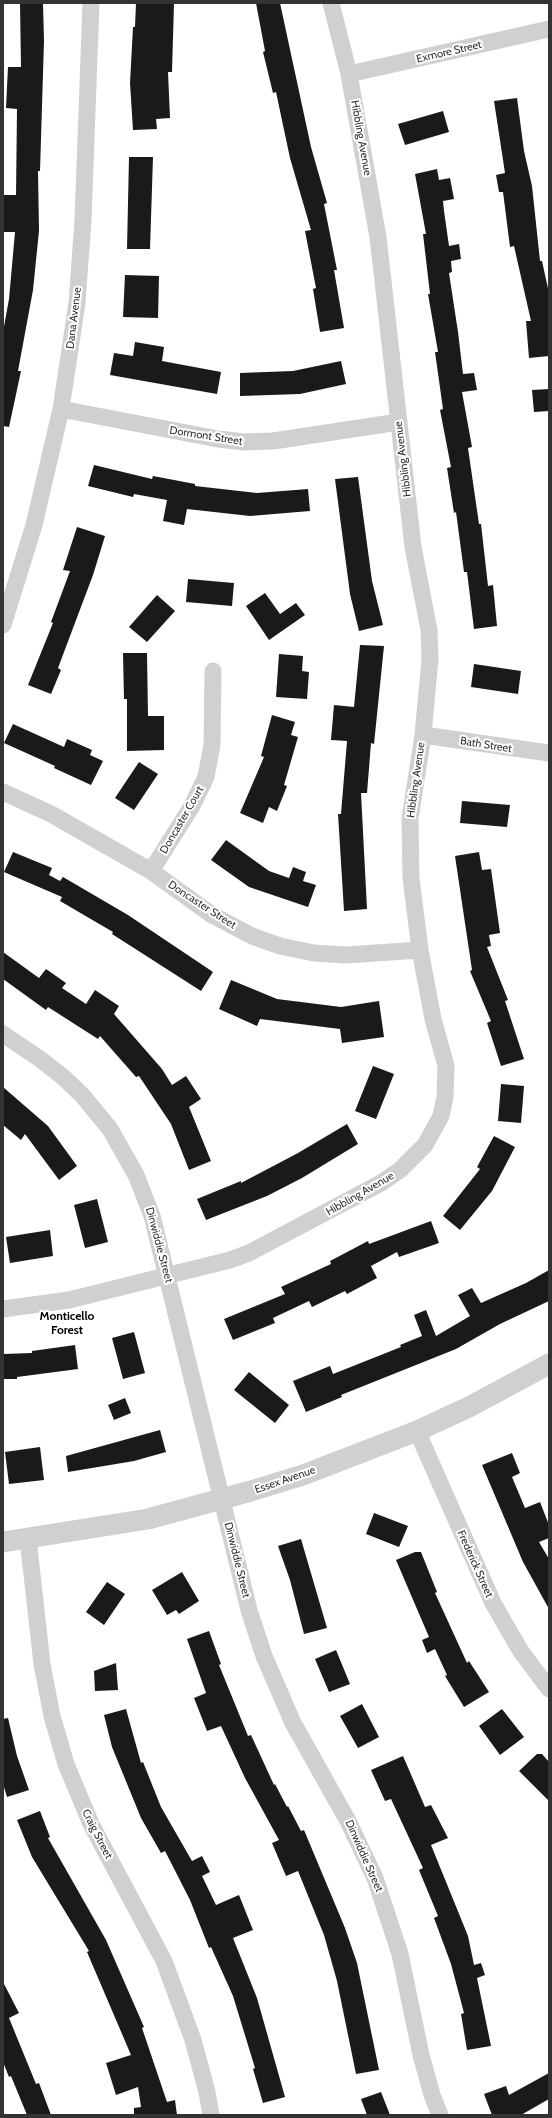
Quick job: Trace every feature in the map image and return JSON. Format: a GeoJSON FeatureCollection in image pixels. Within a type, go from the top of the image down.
{"type":"FeatureCollection","features":[{"type":"Feature","properties":{"kind":"street","name":"Dana Avenue"},"geometry":{"type":"LineString","coordinates":[[3,625],[34,525],[61,409],[77,304],[83,220],[91,3]]}},
{"type":"Feature","properties":{"kind":"street","name":"Hibbling Avenue"},"geometry":{"type":"LineString","coordinates":[[3,1309],[69,1300],[230,1260],[273,1242],[382,1183],[411,1161],[425,1145],[441,1116],[447,1080],[444,1054],[433,1018],[420,950],[411,878],[410,819],[423,735],[430,659],[429,630],[413,547],[378,236],[349,74],[331,3]]}},
{"type":"Feature","properties":{"kind":"street","name":"Exmore Street"},"geometry":{"type":"LineString","coordinates":[[349,74],[549,29]]}},
{"type":"Feature","properties":{"kind":"street","name":"Dormont Street"},"geometry":{"type":"LineString","coordinates":[[61,409],[218,439],[244,442],[273,442],[399,422]]}},
{"type":"Feature","properties":{"kind":"street","name":"Doncaster Court"},"geometry":{"type":"LineString","coordinates":[[151,872],[192,806],[206,777],[212,745],[213,671]]}},
{"type":"Feature","properties":{"kind":"street","name":"Bath Street"},"geometry":{"type":"LineString","coordinates":[[423,735],[549,753]]}},
{"type":"Feature","properties":{"kind":"street","name":"Doncaster Street"},"geometry":{"type":"LineString","coordinates":[[3,792],[51,814],[151,872],[226,923],[252,936],[280,946],[314,953],[346,955],[420,950]]}},
{"type":"Feature","properties":{"kind":"street","name":"Dinwiddie Street"},"geometry":{"type":"LineString","coordinates":[[3,1034],[63,1077],[82,1096],[110,1130],[126,1154],[139,1181],[152,1216],[249,1610],[264,1656],[293,1723],[348,1821],[375,1878],[390,1919],[400,1954],[421,2055],[432,2095],[440,2115]]}},
{"type":"Feature","properties":{"kind":"street","name":"Essex Avenue"},"geometry":{"type":"LineString","coordinates":[[3,1542],[148,1519],[303,1475],[417,1430],[469,1407],[549,1364]]}},
{"type":"Feature","properties":{"kind":"street","name":"Frederick Street"},"geometry":{"type":"LineString","coordinates":[[417,1430],[493,1603],[520,1650],[549,1689]]}},
{"type":"Feature","properties":{"kind":"street","name":"Craig Street"},"geometry":{"type":"LineString","coordinates":[[28,1539],[42,1664],[52,1716],[66,1764],[91,1824],[164,1961],[193,2040],[208,2092],[212,2115]]}},
{"type":"Feature","properties":{"kind":"building"},"geometry":{"type":"Polygon","coordinates":[[[20,3],[43,3],[44,41],[40,171],[38,171],[39,231],[33,290],[18,371],[21,371],[9,427],[3,426],[3,332],[9,299],[15,232],[3,232],[3,195],[16,195],[17,109],[6,108],[8,67],[21,67],[20,3]]]}},
{"type":"Feature","properties":{"kind":"building"},"geometry":{"type":"Polygon","coordinates":[[[136,3],[174,3],[172,72],[168,72],[170,118],[156,119],[157,129],[133,130],[130,83],[136,3]]]}},
{"type":"Feature","properties":{"kind":"building"},"geometry":{"type":"Polygon","coordinates":[[[256,3],[280,3],[311,147],[327,203],[324,204],[337,270],[334,270],[344,328],[320,332],[313,289],[316,288],[305,231],[311,230],[290,158],[276,92],[273,93],[263,52],[265,51],[256,3]]]}},
{"type":"Feature","properties":{"kind":"building"},"geometry":{"type":"Polygon","coordinates":[[[517,98],[524,151],[532,186],[540,261],[542,261],[549,293],[549,356],[529,358],[526,321],[531,321],[514,246],[510,247],[503,192],[499,192],[496,175],[505,173],[494,101],[517,98]]]}},
{"type":"Feature","properties":{"kind":"building"},"geometry":{"type":"Polygon","coordinates":[[[443,111],[449,132],[405,145],[398,124],[443,111]]]}},
{"type":"Feature","properties":{"kind":"building"},"geometry":{"type":"Polygon","coordinates":[[[129,157],[153,157],[150,249],[127,249],[129,157]]]}},
{"type":"Feature","properties":{"kind":"building"},"geometry":{"type":"Polygon","coordinates":[[[437,169],[439,180],[450,178],[454,199],[443,201],[444,211],[449,246],[459,244],[461,259],[451,261],[452,272],[449,273],[463,374],[474,373],[477,390],[462,392],[472,447],[468,448],[479,524],[481,524],[488,586],[493,585],[497,626],[474,629],[467,572],[464,572],[456,512],[454,513],[447,468],[451,467],[440,410],[443,409],[435,352],[438,352],[428,294],[430,294],[423,234],[426,234],[415,174],[437,169]]]}},
{"type":"Feature","properties":{"kind":"building"},"geometry":{"type":"Polygon","coordinates":[[[125,275],[159,276],[158,318],[123,317],[125,275]]]}},
{"type":"Feature","properties":{"kind":"building"},"geometry":{"type":"Polygon","coordinates":[[[135,342],[164,347],[162,361],[221,372],[217,394],[110,375],[114,353],[133,356],[135,342]]]}},
{"type":"Feature","properties":{"kind":"building"},"geometry":{"type":"Polygon","coordinates":[[[341,361],[346,384],[300,394],[240,396],[240,373],[293,371],[341,361]]]}},
{"type":"Feature","properties":{"kind":"building"},"geometry":{"type":"Polygon","coordinates":[[[549,389],[549,411],[534,412],[532,390],[549,389]]]}},
{"type":"Feature","properties":{"kind":"building"},"geometry":{"type":"Polygon","coordinates":[[[94,465],[152,479],[153,476],[195,484],[195,486],[257,493],[308,489],[310,511],[250,516],[187,509],[184,525],[163,521],[167,500],[134,494],[133,497],[88,486],[94,465]]]}},
{"type":"Feature","properties":{"kind":"building"},"geometry":{"type":"Polygon","coordinates":[[[358,477],[372,581],[383,625],[359,631],[350,594],[335,479],[358,477]]]}},
{"type":"Feature","properties":{"kind":"building"},"geometry":{"type":"Polygon","coordinates":[[[77,527],[105,536],[93,575],[58,668],[61,670],[51,694],[28,685],[53,623],[51,622],[70,571],[63,570],[77,527]]]}},
{"type":"Feature","properties":{"kind":"building"},"geometry":{"type":"Polygon","coordinates":[[[188,579],[234,583],[232,606],[186,602],[188,579]]]}},
{"type":"Feature","properties":{"kind":"building"},"geometry":{"type":"Polygon","coordinates":[[[265,593],[280,614],[296,603],[305,615],[269,640],[246,606],[265,593]]]}},
{"type":"Feature","properties":{"kind":"building"},"geometry":{"type":"Polygon","coordinates":[[[157,595],[175,611],[147,642],[129,627],[157,595]]]}},
{"type":"Feature","properties":{"kind":"building"},"geometry":{"type":"Polygon","coordinates":[[[360,645],[384,646],[374,744],[371,743],[367,793],[361,793],[367,909],[344,911],[338,814],[341,814],[347,741],[331,740],[334,705],[354,707],[360,645]]]}},
{"type":"Feature","properties":{"kind":"building"},"geometry":{"type":"Polygon","coordinates":[[[123,653],[147,653],[148,716],[164,716],[164,750],[127,751],[127,699],[124,699],[123,653]]]}},
{"type":"Feature","properties":{"kind":"building"},"geometry":{"type":"Polygon","coordinates":[[[279,654],[303,656],[302,671],[309,672],[307,699],[276,697],[279,654]]]}},
{"type":"Feature","properties":{"kind":"building"},"geometry":{"type":"Polygon","coordinates":[[[474,664],[521,671],[518,694],[471,687],[474,664]]]}},
{"type":"Feature","properties":{"kind":"building"},"geometry":{"type":"Polygon","coordinates":[[[272,715],[295,722],[291,735],[298,737],[284,785],[287,786],[277,811],[269,807],[263,823],[240,813],[264,757],[261,756],[272,715]]]}},
{"type":"Feature","properties":{"kind":"building"},"geometry":{"type":"Polygon","coordinates":[[[13,724],[64,747],[67,739],[92,750],[90,755],[103,761],[91,785],[54,768],[55,766],[4,743],[13,724]]]}},
{"type":"Feature","properties":{"kind":"building"},"geometry":{"type":"Polygon","coordinates":[[[139,762],[158,774],[134,810],[115,798],[139,762]]]}},
{"type":"Feature","properties":{"kind":"building"},"geometry":{"type":"Polygon","coordinates":[[[462,801],[510,805],[507,827],[460,823],[462,801]]]}},
{"type":"Feature","properties":{"kind":"building"},"geometry":{"type":"Polygon","coordinates":[[[226,840],[269,871],[289,878],[293,867],[306,872],[303,881],[316,885],[308,907],[249,887],[211,860],[226,840]]]}},
{"type":"Feature","properties":{"kind":"building"},"geometry":{"type":"Polygon","coordinates":[[[13,852],[52,868],[49,875],[60,881],[63,877],[128,915],[213,972],[201,991],[112,934],[113,932],[60,901],[62,897],[4,872],[13,852]]]}},
{"type":"Feature","properties":{"kind":"building"},"geometry":{"type":"Polygon","coordinates":[[[479,852],[482,870],[491,869],[500,933],[489,935],[491,946],[487,947],[508,1000],[505,1001],[524,1059],[501,1066],[487,1023],[491,1021],[470,971],[472,970],[455,856],[479,852]]]}},
{"type":"Feature","properties":{"kind":"building"},"geometry":{"type":"Polygon","coordinates":[[[3,952],[39,978],[46,969],[66,983],[62,988],[86,1004],[95,990],[119,1006],[114,1014],[162,1069],[172,1085],[186,1076],[201,1099],[189,1107],[211,1161],[189,1170],[171,1124],[139,1076],[136,1077],[100,1036],[98,1039],[48,1007],[46,1010],[3,979],[3,952]]]}},
{"type":"Feature","properties":{"kind":"building"},"geometry":{"type":"Polygon","coordinates":[[[231,980],[277,999],[341,1007],[379,1001],[384,1037],[342,1043],[340,1029],[260,1019],[257,1026],[219,1009],[231,980]]]}},
{"type":"Feature","properties":{"kind":"building"},"geometry":{"type":"Polygon","coordinates":[[[373,1066],[394,1074],[376,1119],[355,1111],[373,1066]]]}},
{"type":"Feature","properties":{"kind":"building"},"geometry":{"type":"Polygon","coordinates":[[[501,1084],[524,1086],[521,1123],[498,1121],[501,1084]]]}},
{"type":"Feature","properties":{"kind":"building"},"geometry":{"type":"Polygon","coordinates":[[[3,1087],[48,1126],[77,1166],[59,1180],[25,1134],[21,1140],[3,1125],[3,1087]]]}},
{"type":"Feature","properties":{"kind":"building"},"geometry":{"type":"Polygon","coordinates":[[[347,1124],[358,1144],[302,1178],[267,1196],[206,1220],[197,1199],[241,1181],[241,1183],[298,1153],[347,1124]]]}},
{"type":"Feature","properties":{"kind":"building"},"geometry":{"type":"Polygon","coordinates":[[[494,1136],[515,1147],[492,1191],[460,1230],[443,1216],[480,1169],[477,1167],[494,1136]]]}},
{"type":"Feature","properties":{"kind":"building"},"geometry":{"type":"Polygon","coordinates":[[[97,1199],[108,1242],[85,1248],[74,1205],[97,1199]]]}},
{"type":"Feature","properties":{"kind":"building"},"geometry":{"type":"Polygon","coordinates":[[[431,1221],[439,1243],[399,1257],[397,1252],[371,1266],[377,1278],[347,1294],[345,1291],[312,1307],[309,1301],[273,1318],[275,1323],[233,1340],[224,1319],[285,1294],[281,1287],[331,1264],[330,1261],[368,1241],[369,1244],[431,1221]]]}},
{"type":"Feature","properties":{"kind":"building"},"geometry":{"type":"Polygon","coordinates":[[[50,1230],[53,1256],[10,1263],[6,1237],[50,1230]]]}},
{"type":"Feature","properties":{"kind":"building"},"geometry":{"type":"Polygon","coordinates":[[[549,1270],[549,1301],[500,1324],[456,1349],[341,1395],[342,1397],[306,1412],[293,1381],[330,1366],[333,1374],[401,1347],[400,1345],[422,1336],[414,1315],[426,1310],[436,1336],[470,1316],[458,1295],[472,1288],[481,1303],[526,1283],[549,1270]]]}},
{"type":"Feature","properties":{"kind":"building"},"geometry":{"type":"Polygon","coordinates":[[[134,1332],[145,1373],[123,1379],[112,1338],[134,1332]]]}},
{"type":"Feature","properties":{"kind":"building"},"geometry":{"type":"Polygon","coordinates":[[[75,1345],[78,1369],[17,1377],[17,1379],[3,1379],[3,1354],[32,1353],[32,1351],[75,1345]]]}},
{"type":"Feature","properties":{"kind":"building"},"geometry":{"type":"Polygon","coordinates":[[[249,1372],[289,1405],[275,1423],[234,1390],[249,1372]]]}},
{"type":"Feature","properties":{"kind":"building"},"geometry":{"type":"Polygon","coordinates":[[[125,1398],[131,1413],[114,1420],[108,1405],[125,1398]]]}},
{"type":"Feature","properties":{"kind":"building"},"geometry":{"type":"Polygon","coordinates":[[[160,1430],[166,1452],[134,1461],[68,1472],[66,1456],[160,1430]]]}},
{"type":"Feature","properties":{"kind":"building"},"geometry":{"type":"Polygon","coordinates":[[[40,1447],[44,1480],[9,1484],[5,1452],[40,1447]]]}},
{"type":"Feature","properties":{"kind":"building"},"geometry":{"type":"Polygon","coordinates":[[[512,1453],[520,1473],[512,1477],[525,1508],[540,1502],[549,1525],[549,1538],[539,1542],[549,1559],[549,1609],[523,1562],[482,1465],[512,1453]]]}},
{"type":"Feature","properties":{"kind":"building"},"geometry":{"type":"Polygon","coordinates":[[[374,1513],[408,1526],[399,1547],[366,1534],[374,1513]]]}},
{"type":"Feature","properties":{"kind":"building"},"geometry":{"type":"Polygon","coordinates":[[[301,1539],[327,1628],[304,1634],[290,1580],[278,1546],[301,1539]]]}},
{"type":"Feature","properties":{"kind":"building"},"geometry":{"type":"Polygon","coordinates":[[[415,1552],[421,1552],[437,1592],[435,1593],[467,1663],[469,1661],[489,1692],[464,1707],[445,1676],[447,1675],[435,1649],[427,1653],[422,1640],[429,1637],[396,1560],[415,1552]]]}},
{"type":"Feature","properties":{"kind":"building"},"geometry":{"type":"Polygon","coordinates":[[[182,1572],[199,1601],[179,1614],[176,1610],[167,1615],[152,1590],[182,1572]]]}},
{"type":"Feature","properties":{"kind":"building"},"geometry":{"type":"Polygon","coordinates":[[[107,1582],[125,1594],[104,1625],[86,1612],[107,1582]]]}},
{"type":"Feature","properties":{"kind":"building"},"geometry":{"type":"Polygon","coordinates":[[[209,1631],[221,1664],[219,1665],[248,1736],[251,1735],[274,1785],[275,1784],[287,1807],[288,1806],[301,1831],[304,1830],[345,1928],[357,1963],[379,2070],[356,2074],[337,1981],[324,1935],[298,1871],[286,1876],[272,1843],[279,1840],[245,1778],[221,1726],[207,1731],[194,1698],[206,1693],[187,1639],[209,1631]]]}},
{"type":"Feature","properties":{"kind":"building"},"geometry":{"type":"Polygon","coordinates":[[[336,1650],[350,1684],[329,1692],[315,1659],[336,1650]]]}},
{"type":"Feature","properties":{"kind":"building"},"geometry":{"type":"Polygon","coordinates":[[[116,1663],[118,1690],[95,1691],[94,1671],[116,1663]]]}},
{"type":"Feature","properties":{"kind":"building"},"geometry":{"type":"Polygon","coordinates":[[[362,1704],[379,1737],[358,1748],[340,1716],[362,1704]]]}},
{"type":"Feature","properties":{"kind":"building"},"geometry":{"type":"Polygon","coordinates":[[[126,1709],[141,1763],[143,1762],[161,1807],[192,1861],[202,1856],[210,1872],[202,1876],[216,1905],[239,1895],[253,1930],[233,1938],[257,1998],[285,2097],[263,2103],[253,2069],[255,2068],[233,1996],[211,1947],[209,1948],[190,1900],[165,1851],[161,1853],[141,1818],[112,1747],[104,1715],[126,1709]]]}},
{"type":"Feature","properties":{"kind":"building"},"geometry":{"type":"Polygon","coordinates":[[[502,1709],[524,1737],[500,1755],[479,1726],[502,1709]]]}},
{"type":"Feature","properties":{"kind":"building"},"geometry":{"type":"Polygon","coordinates":[[[8,1718],[17,1756],[29,1790],[7,1797],[3,1784],[3,1719],[8,1718]]]}},
{"type":"Feature","properties":{"kind":"building"},"geometry":{"type":"Polygon","coordinates":[[[537,1754],[542,1754],[549,1762],[549,1801],[519,1771],[537,1754]]]}},
{"type":"Feature","properties":{"kind":"building"},"geometry":{"type":"Polygon","coordinates":[[[403,1756],[425,1807],[431,1805],[448,1838],[431,1845],[468,1936],[474,1965],[481,1963],[485,1975],[477,1978],[491,2046],[467,2050],[461,2014],[464,2013],[451,1964],[434,1918],[438,1916],[419,1870],[423,1868],[391,1799],[385,1801],[371,1770],[403,1756]]]}},
{"type":"Feature","properties":{"kind":"building"},"geometry":{"type":"Polygon","coordinates":[[[40,1811],[50,1837],[48,1838],[106,1940],[144,2027],[142,2028],[167,2102],[175,2100],[177,2115],[134,2115],[134,2108],[141,2107],[138,2087],[116,2095],[106,2063],[131,2055],[87,1952],[89,1951],[32,1857],[17,1820],[40,1811]]]}},
{"type":"Feature","properties":{"kind":"building"},"geometry":{"type":"Polygon","coordinates":[[[3,1982],[19,2013],[9,2018],[36,2084],[39,2083],[51,2115],[27,2115],[11,2076],[9,2077],[3,2062],[3,1982]]]}},
{"type":"Feature","properties":{"kind":"building"},"geometry":{"type":"Polygon","coordinates":[[[549,2073],[549,2099],[521,2115],[492,2115],[484,2094],[506,2086],[509,2095],[549,2073]]]}},
{"type":"Feature","properties":{"kind":"building"},"geometry":{"type":"Polygon","coordinates":[[[381,2092],[390,2115],[367,2115],[361,2099],[381,2092]]]}},
{"type":"Feature","properties":{"kind":"district","name":"Monticello Forest"},"geometry":{"type":"Point","coordinates":[67,1323]}}]}
